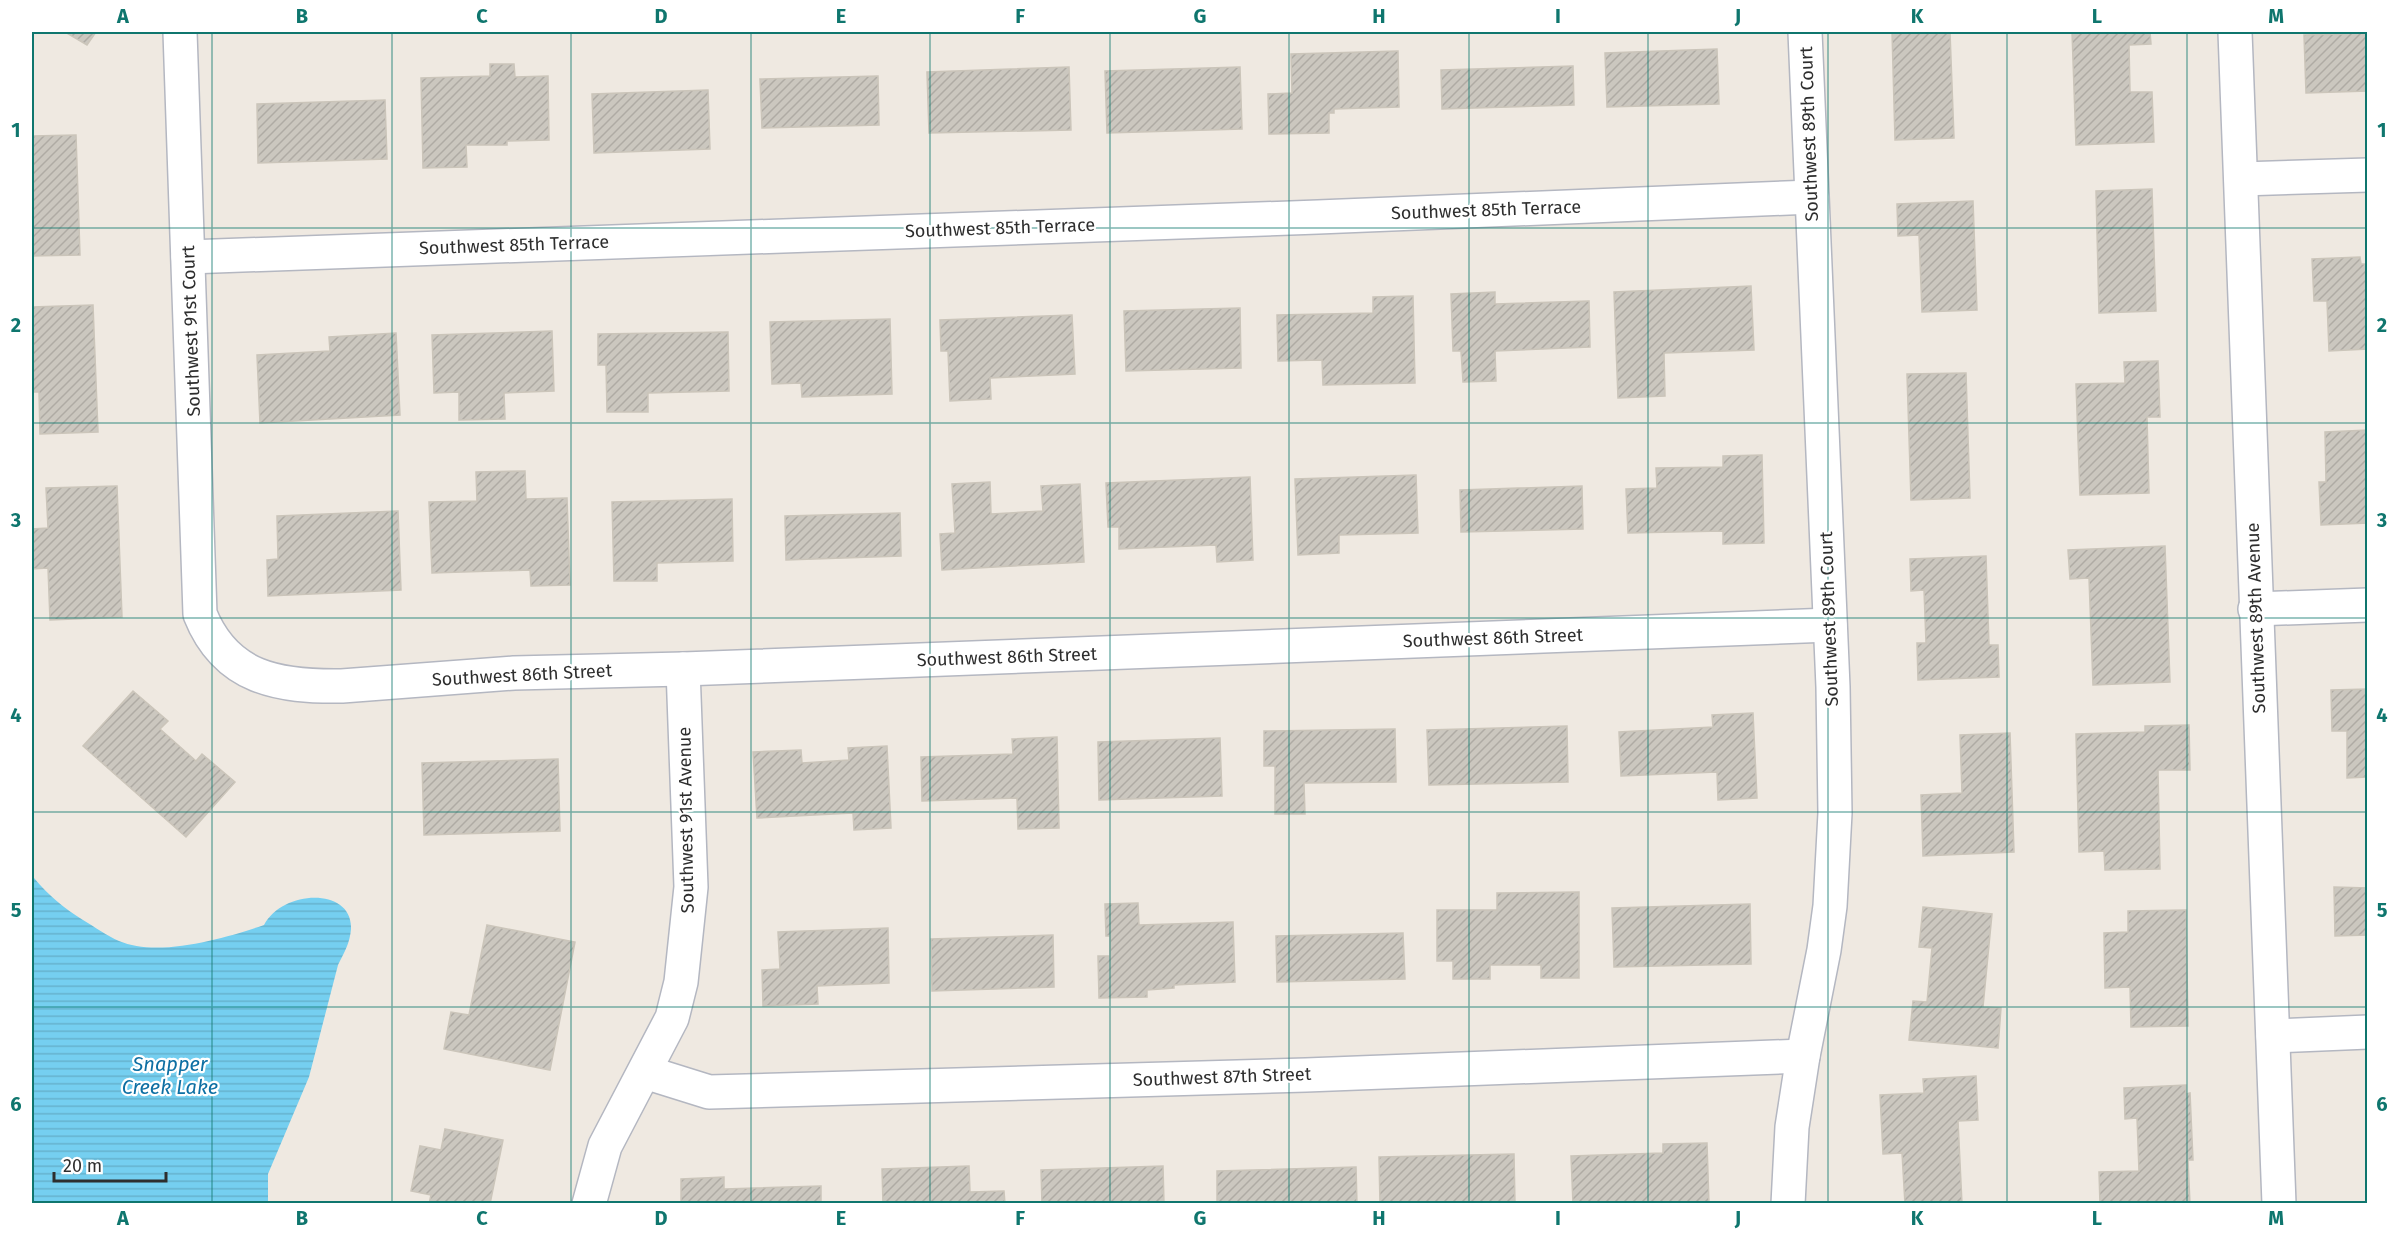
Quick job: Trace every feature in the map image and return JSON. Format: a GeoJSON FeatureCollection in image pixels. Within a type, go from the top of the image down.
{"type":"FeatureCollection","features":[{"type":"Feature","properties":{"kind":"street","name":"Southwest 91st Court"},"geometry":{"type":"LineString","coordinates":[[180,32],[198,594],[200,614],[206,629]]}},
{"type":"Feature","properties":{"kind":"street","name":"Southwest 89th Court"},"geometry":{"type":"LineString","coordinates":[[1788,1203],[1792,1127],[1803,1056],[1824,950],[1833,876],[1834,771],[1830,625],[1805,32]]}},
{"type":"Feature","properties":{"kind":"street","name":"Southwest 89th Avenue"},"geometry":{"type":"LineString","coordinates":[[2235,32],[2279,1203]]}},
{"type":"Feature","properties":{"kind":"street"},"geometry":{"type":"LineString","coordinates":[[2241,179],[2367,175]]}},
{"type":"Feature","properties":{"kind":"street","name":"Southwest 85th Terrace"},"geometry":{"type":"LineString","coordinates":[[188,257],[1283,219],[1812,197]]}},
{"type":"Feature","properties":{"kind":"street"},"geometry":{"type":"LineString","coordinates":[[2255,609],[2367,605]]}},
{"type":"Feature","properties":{"kind":"street","name":"Southwest 86th Street"},"geometry":{"type":"LineString","coordinates":[[206,629],[219,647],[252,674],[292,685],[342,686],[514,673],[683,669],[1830,625]]}},
{"type":"Feature","properties":{"kind":"street","name":"Southwest 91st Avenue"},"geometry":{"type":"LineString","coordinates":[[589,1203],[605,1146],[672,1018],[681,982],[691,886],[683,669]]}},
{"type":"Feature","properties":{"kind":"street"},"geometry":{"type":"LineString","coordinates":[[2273,1036],[2367,1032]]}},
{"type":"Feature","properties":{"kind":"street","name":"Southwest 87th Street"},"geometry":{"type":"LineString","coordinates":[[645,1072],[709,1092],[1306,1075],[1803,1056]]}},
{"type":"Feature","properties":{"kind":"water","name":"Snapper Creek Lake"},"geometry":{"type":"Polygon","coordinates":[[[34,878],[51,896],[76,915],[114,939],[135,946],[172,947],[231,935],[264,925],[273,913],[300,899],[329,900],[341,906],[349,915],[351,929],[349,939],[338,965],[309,1077],[268,1174],[268,1203],[32,1203],[32,879],[34,878]]]}},
{"type":"Feature","properties":{"kind":"building"},"geometry":{"type":"Polygon","coordinates":[[[65,32],[96,32],[87,45],[65,32]]]}},
{"type":"Feature","properties":{"kind":"building"},"geometry":{"type":"Polygon","coordinates":[[[1892,32],[1950,32],[1954,138],[1895,140],[1892,32]]]}},
{"type":"Feature","properties":{"kind":"building"},"geometry":{"type":"Polygon","coordinates":[[[2072,32],[2150,32],[2151,44],[2129,45],[2130,92],[2152,92],[2154,142],[2076,145],[2072,32]]]}},
{"type":"Feature","properties":{"kind":"building"},"geometry":{"type":"Polygon","coordinates":[[[2343,32],[2368,32],[2368,91],[2306,93],[2304,35],[2343,34],[2343,32]]]}},
{"type":"Feature","properties":{"kind":"building"},"geometry":{"type":"Polygon","coordinates":[[[1717,49],[1719,104],[1607,107],[1605,53],[1717,49]]]}},
{"type":"Feature","properties":{"kind":"building"},"geometry":{"type":"Polygon","coordinates":[[[1398,51],[1399,107],[1334,109],[1334,113],[1329,113],[1329,133],[1269,134],[1268,94],[1292,93],[1291,54],[1398,51]]]}},
{"type":"Feature","properties":{"kind":"building"},"geometry":{"type":"Polygon","coordinates":[[[490,64],[514,64],[515,77],[548,76],[549,140],[507,141],[507,145],[466,145],[467,167],[423,168],[421,78],[490,76],[490,64]]]}},
{"type":"Feature","properties":{"kind":"building"},"geometry":{"type":"Polygon","coordinates":[[[1573,66],[1574,105],[1442,109],[1441,70],[1573,66]]]}},
{"type":"Feature","properties":{"kind":"building"},"geometry":{"type":"Polygon","coordinates":[[[1069,67],[1071,130],[929,133],[927,72],[1069,67]]]}},
{"type":"Feature","properties":{"kind":"building"},"geometry":{"type":"Polygon","coordinates":[[[1240,67],[1242,129],[1107,133],[1105,71],[1240,67]]]}},
{"type":"Feature","properties":{"kind":"building"},"geometry":{"type":"Polygon","coordinates":[[[878,76],[879,125],[762,128],[760,79],[878,76]]]}},
{"type":"Feature","properties":{"kind":"building"},"geometry":{"type":"Polygon","coordinates":[[[708,90],[710,149],[594,153],[592,94],[708,90]]]}},
{"type":"Feature","properties":{"kind":"building"},"geometry":{"type":"Polygon","coordinates":[[[385,100],[387,159],[258,163],[257,104],[385,100]]]}},
{"type":"Feature","properties":{"kind":"building"},"geometry":{"type":"Polygon","coordinates":[[[76,135],[80,255],[32,256],[32,136],[76,135]]]}},
{"type":"Feature","properties":{"kind":"building"},"geometry":{"type":"Polygon","coordinates":[[[2152,189],[2156,311],[2099,313],[2096,191],[2152,189]]]}},
{"type":"Feature","properties":{"kind":"building"},"geometry":{"type":"Polygon","coordinates":[[[1973,201],[1977,310],[1922,312],[1919,235],[1898,236],[1897,204],[1973,201]]]}},
{"type":"Feature","properties":{"kind":"building"},"geometry":{"type":"Polygon","coordinates":[[[2360,257],[2361,264],[2368,264],[2368,349],[2329,351],[2327,301],[2314,301],[2312,259],[2360,257]]]}},
{"type":"Feature","properties":{"kind":"building"},"geometry":{"type":"Polygon","coordinates":[[[1751,286],[1754,350],[1664,353],[1665,396],[1618,398],[1614,292],[1751,286]]]}},
{"type":"Feature","properties":{"kind":"building"},"geometry":{"type":"Polygon","coordinates":[[[1495,292],[1495,304],[1589,301],[1590,347],[1495,351],[1496,381],[1463,382],[1461,351],[1453,351],[1451,294],[1495,292]]]}},
{"type":"Feature","properties":{"kind":"building"},"geometry":{"type":"Polygon","coordinates":[[[1413,296],[1415,383],[1323,385],[1322,360],[1278,361],[1277,315],[1373,313],[1373,297],[1413,296]]]}},
{"type":"Feature","properties":{"kind":"building"},"geometry":{"type":"Polygon","coordinates":[[[93,305],[98,432],[40,434],[39,392],[32,392],[32,307],[93,305]]]}},
{"type":"Feature","properties":{"kind":"building"},"geometry":{"type":"Polygon","coordinates":[[[1240,308],[1241,368],[1126,371],[1124,311],[1240,308]]]}},
{"type":"Feature","properties":{"kind":"building"},"geometry":{"type":"Polygon","coordinates":[[[1072,315],[1075,374],[990,378],[991,399],[950,401],[948,351],[941,351],[940,320],[1072,315]]]}},
{"type":"Feature","properties":{"kind":"building"},"geometry":{"type":"Polygon","coordinates":[[[890,319],[892,394],[802,397],[801,383],[772,384],[770,322],[890,319]]]}},
{"type":"Feature","properties":{"kind":"building"},"geometry":{"type":"Polygon","coordinates":[[[552,331],[554,391],[504,393],[505,419],[459,420],[459,392],[434,393],[432,335],[552,331]]]}},
{"type":"Feature","properties":{"kind":"building"},"geometry":{"type":"Polygon","coordinates":[[[728,332],[729,391],[648,393],[648,412],[607,412],[606,365],[598,365],[598,334],[728,332]]]}},
{"type":"Feature","properties":{"kind":"building"},"geometry":{"type":"Polygon","coordinates":[[[396,333],[400,415],[260,423],[257,355],[330,351],[329,337],[396,333]]]}},
{"type":"Feature","properties":{"kind":"building"},"geometry":{"type":"Polygon","coordinates":[[[2158,361],[2160,417],[2147,417],[2149,493],[2080,495],[2076,384],[2125,383],[2124,362],[2158,361]]]}},
{"type":"Feature","properties":{"kind":"building"},"geometry":{"type":"Polygon","coordinates":[[[1966,373],[1970,498],[1911,500],[1907,374],[1966,373]]]}},
{"type":"Feature","properties":{"kind":"building"},"geometry":{"type":"Polygon","coordinates":[[[2368,430],[2368,523],[2321,525],[2319,482],[2326,482],[2325,432],[2368,430]]]}},
{"type":"Feature","properties":{"kind":"building"},"geometry":{"type":"Polygon","coordinates":[[[1762,455],[1764,543],[1723,544],[1723,531],[1628,533],[1626,489],[1657,488],[1656,468],[1723,467],[1723,456],[1762,455]]]}},
{"type":"Feature","properties":{"kind":"building"},"geometry":{"type":"Polygon","coordinates":[[[525,471],[526,499],[567,498],[570,585],[531,586],[530,570],[432,573],[429,502],[477,501],[476,472],[525,471]]]}},
{"type":"Feature","properties":{"kind":"building"},"geometry":{"type":"Polygon","coordinates":[[[1416,475],[1418,533],[1339,535],[1339,553],[1298,555],[1295,479],[1416,475]]]}},
{"type":"Feature","properties":{"kind":"building"},"geometry":{"type":"Polygon","coordinates":[[[1250,477],[1253,560],[1217,562],[1216,545],[1119,549],[1119,527],[1108,527],[1106,483],[1250,477]]]}},
{"type":"Feature","properties":{"kind":"building"},"geometry":{"type":"Polygon","coordinates":[[[990,482],[991,514],[1043,511],[1041,486],[1080,484],[1084,562],[942,570],[940,534],[955,533],[952,484],[990,482]]]}},
{"type":"Feature","properties":{"kind":"building"},"geometry":{"type":"Polygon","coordinates":[[[117,486],[122,617],[50,620],[48,568],[32,569],[32,529],[48,528],[46,488],[117,486]]]}},
{"type":"Feature","properties":{"kind":"building"},"geometry":{"type":"Polygon","coordinates":[[[1582,486],[1583,529],[1461,532],[1460,490],[1582,486]]]}},
{"type":"Feature","properties":{"kind":"building"},"geometry":{"type":"Polygon","coordinates":[[[732,499],[733,561],[657,563],[657,581],[614,581],[612,502],[732,499]]]}},
{"type":"Feature","properties":{"kind":"building"},"geometry":{"type":"Polygon","coordinates":[[[398,511],[401,590],[268,596],[267,560],[278,559],[277,516],[398,511]]]}},
{"type":"Feature","properties":{"kind":"building"},"geometry":{"type":"Polygon","coordinates":[[[900,513],[901,556],[786,560],[785,516],[900,513]]]}},
{"type":"Feature","properties":{"kind":"building"},"geometry":{"type":"Polygon","coordinates":[[[2165,546],[2170,682],[2093,685],[2089,578],[2070,579],[2068,550],[2165,546]]]}},
{"type":"Feature","properties":{"kind":"building"},"geometry":{"type":"Polygon","coordinates":[[[1986,556],[1989,645],[1998,645],[1999,677],[1918,680],[1917,643],[1926,643],[1924,590],[1911,591],[1910,559],[1986,556]]]}},
{"type":"Feature","properties":{"kind":"building"},"geometry":{"type":"Polygon","coordinates":[[[2368,689],[2368,777],[2347,778],[2347,731],[2332,731],[2331,690],[2368,689]]]}},
{"type":"Feature","properties":{"kind":"building"},"geometry":{"type":"Polygon","coordinates":[[[133,691],[168,721],[160,729],[196,761],[202,754],[235,782],[186,837],[83,746],[133,691]]]}},
{"type":"Feature","properties":{"kind":"building"},"geometry":{"type":"Polygon","coordinates":[[[1753,713],[1757,798],[1718,800],[1717,772],[1621,776],[1619,732],[1713,727],[1712,715],[1753,713]]]}},
{"type":"Feature","properties":{"kind":"building"},"geometry":{"type":"Polygon","coordinates":[[[2189,725],[2190,770],[2158,770],[2160,869],[2105,870],[2104,851],[2079,852],[2076,734],[2145,732],[2145,726],[2189,725]]]}},
{"type":"Feature","properties":{"kind":"building"},"geometry":{"type":"Polygon","coordinates":[[[1567,726],[1568,782],[1429,785],[1427,730],[1567,726]]]}},
{"type":"Feature","properties":{"kind":"building"},"geometry":{"type":"Polygon","coordinates":[[[1395,729],[1396,782],[1304,783],[1305,814],[1275,814],[1275,766],[1264,766],[1264,731],[1395,729]]]}},
{"type":"Feature","properties":{"kind":"building"},"geometry":{"type":"Polygon","coordinates":[[[2010,733],[2014,852],[1923,856],[1921,795],[1962,793],[1960,735],[2010,733]]]}},
{"type":"Feature","properties":{"kind":"building"},"geometry":{"type":"Polygon","coordinates":[[[1057,737],[1059,828],[1018,829],[1017,798],[922,801],[921,757],[1013,754],[1012,739],[1057,737]]]}},
{"type":"Feature","properties":{"kind":"building"},"geometry":{"type":"Polygon","coordinates":[[[1220,738],[1222,796],[1099,800],[1098,742],[1220,738]]]}},
{"type":"Feature","properties":{"kind":"building"},"geometry":{"type":"Polygon","coordinates":[[[887,746],[891,828],[854,830],[853,813],[757,818],[753,752],[801,750],[802,763],[849,760],[848,748],[887,746]]]}},
{"type":"Feature","properties":{"kind":"building"},"geometry":{"type":"Polygon","coordinates":[[[558,759],[560,831],[424,835],[422,763],[558,759]]]}},
{"type":"Feature","properties":{"kind":"building"},"geometry":{"type":"Polygon","coordinates":[[[2334,887],[2368,888],[2368,935],[2335,936],[2334,887]]]}},
{"type":"Feature","properties":{"kind":"building"},"geometry":{"type":"Polygon","coordinates":[[[1579,892],[1579,978],[1541,978],[1541,965],[1490,965],[1490,979],[1453,979],[1453,961],[1437,961],[1437,910],[1497,910],[1497,893],[1579,892]]]}},
{"type":"Feature","properties":{"kind":"building"},"geometry":{"type":"Polygon","coordinates":[[[1138,903],[1139,925],[1233,922],[1235,982],[1174,985],[1174,988],[1147,990],[1147,997],[1099,998],[1098,956],[1110,956],[1110,936],[1106,936],[1105,904],[1138,903]]]}},
{"type":"Feature","properties":{"kind":"building"},"geometry":{"type":"Polygon","coordinates":[[[1750,904],[1751,964],[1614,967],[1612,908],[1750,904]]]}},
{"type":"Feature","properties":{"kind":"building"},"geometry":{"type":"Polygon","coordinates":[[[1923,907],[1992,914],[1983,1007],[2001,1008],[1998,1048],[1909,1040],[1913,1001],[1927,1002],[1932,948],[1919,947],[1923,907]]]}},
{"type":"Feature","properties":{"kind":"building"},"geometry":{"type":"Polygon","coordinates":[[[2186,910],[2188,1026],[2131,1027],[2130,987],[2105,988],[2104,933],[2128,932],[2128,911],[2186,910]]]}},
{"type":"Feature","properties":{"kind":"building"},"geometry":{"type":"Polygon","coordinates":[[[487,925],[575,942],[550,1070],[444,1049],[451,1012],[469,1015],[487,925]]]}},
{"type":"Feature","properties":{"kind":"building"},"geometry":{"type":"Polygon","coordinates":[[[888,928],[889,983],[817,986],[818,1004],[763,1006],[762,970],[780,969],[778,932],[888,928]]]}},
{"type":"Feature","properties":{"kind":"building"},"geometry":{"type":"Polygon","coordinates":[[[1403,933],[1405,979],[1277,982],[1276,936],[1403,933]]]}},
{"type":"Feature","properties":{"kind":"building"},"geometry":{"type":"Polygon","coordinates":[[[1053,935],[1054,987],[932,991],[931,939],[1053,935]]]}},
{"type":"Feature","properties":{"kind":"building"},"geometry":{"type":"Polygon","coordinates":[[[1976,1076],[1978,1120],[1958,1121],[1962,1204],[1905,1204],[1902,1153],[1883,1154],[1880,1095],[1924,1093],[1923,1079],[1976,1076]]]}},
{"type":"Feature","properties":{"kind":"building"},"geometry":{"type":"Polygon","coordinates":[[[2186,1085],[2186,1094],[2190,1093],[2193,1160],[2188,1160],[2190,1204],[2100,1204],[2099,1172],[2139,1171],[2137,1118],[2125,1119],[2124,1088],[2186,1085]]]}},
{"type":"Feature","properties":{"kind":"building"},"geometry":{"type":"Polygon","coordinates":[[[445,1129],[503,1140],[490,1204],[429,1204],[431,1195],[411,1191],[420,1146],[441,1150],[445,1129]]]}},
{"type":"Feature","properties":{"kind":"building"},"geometry":{"type":"Polygon","coordinates":[[[1707,1143],[1709,1204],[1573,1204],[1571,1156],[1663,1153],[1663,1144],[1707,1143]]]}},
{"type":"Feature","properties":{"kind":"building"},"geometry":{"type":"Polygon","coordinates":[[[1514,1154],[1515,1204],[1380,1204],[1379,1157],[1514,1154]]]}},
{"type":"Feature","properties":{"kind":"building"},"geometry":{"type":"Polygon","coordinates":[[[969,1166],[970,1192],[1004,1191],[1005,1204],[883,1204],[882,1169],[969,1166]]]}},
{"type":"Feature","properties":{"kind":"building"},"geometry":{"type":"Polygon","coordinates":[[[1163,1166],[1164,1204],[1042,1204],[1041,1170],[1163,1166]]]}},
{"type":"Feature","properties":{"kind":"building"},"geometry":{"type":"Polygon","coordinates":[[[1356,1167],[1357,1204],[1217,1204],[1217,1171],[1356,1167]]]}},
{"type":"Feature","properties":{"kind":"building"},"geometry":{"type":"Polygon","coordinates":[[[724,1177],[724,1189],[821,1186],[821,1204],[681,1204],[681,1179],[724,1177]]]}}]}
